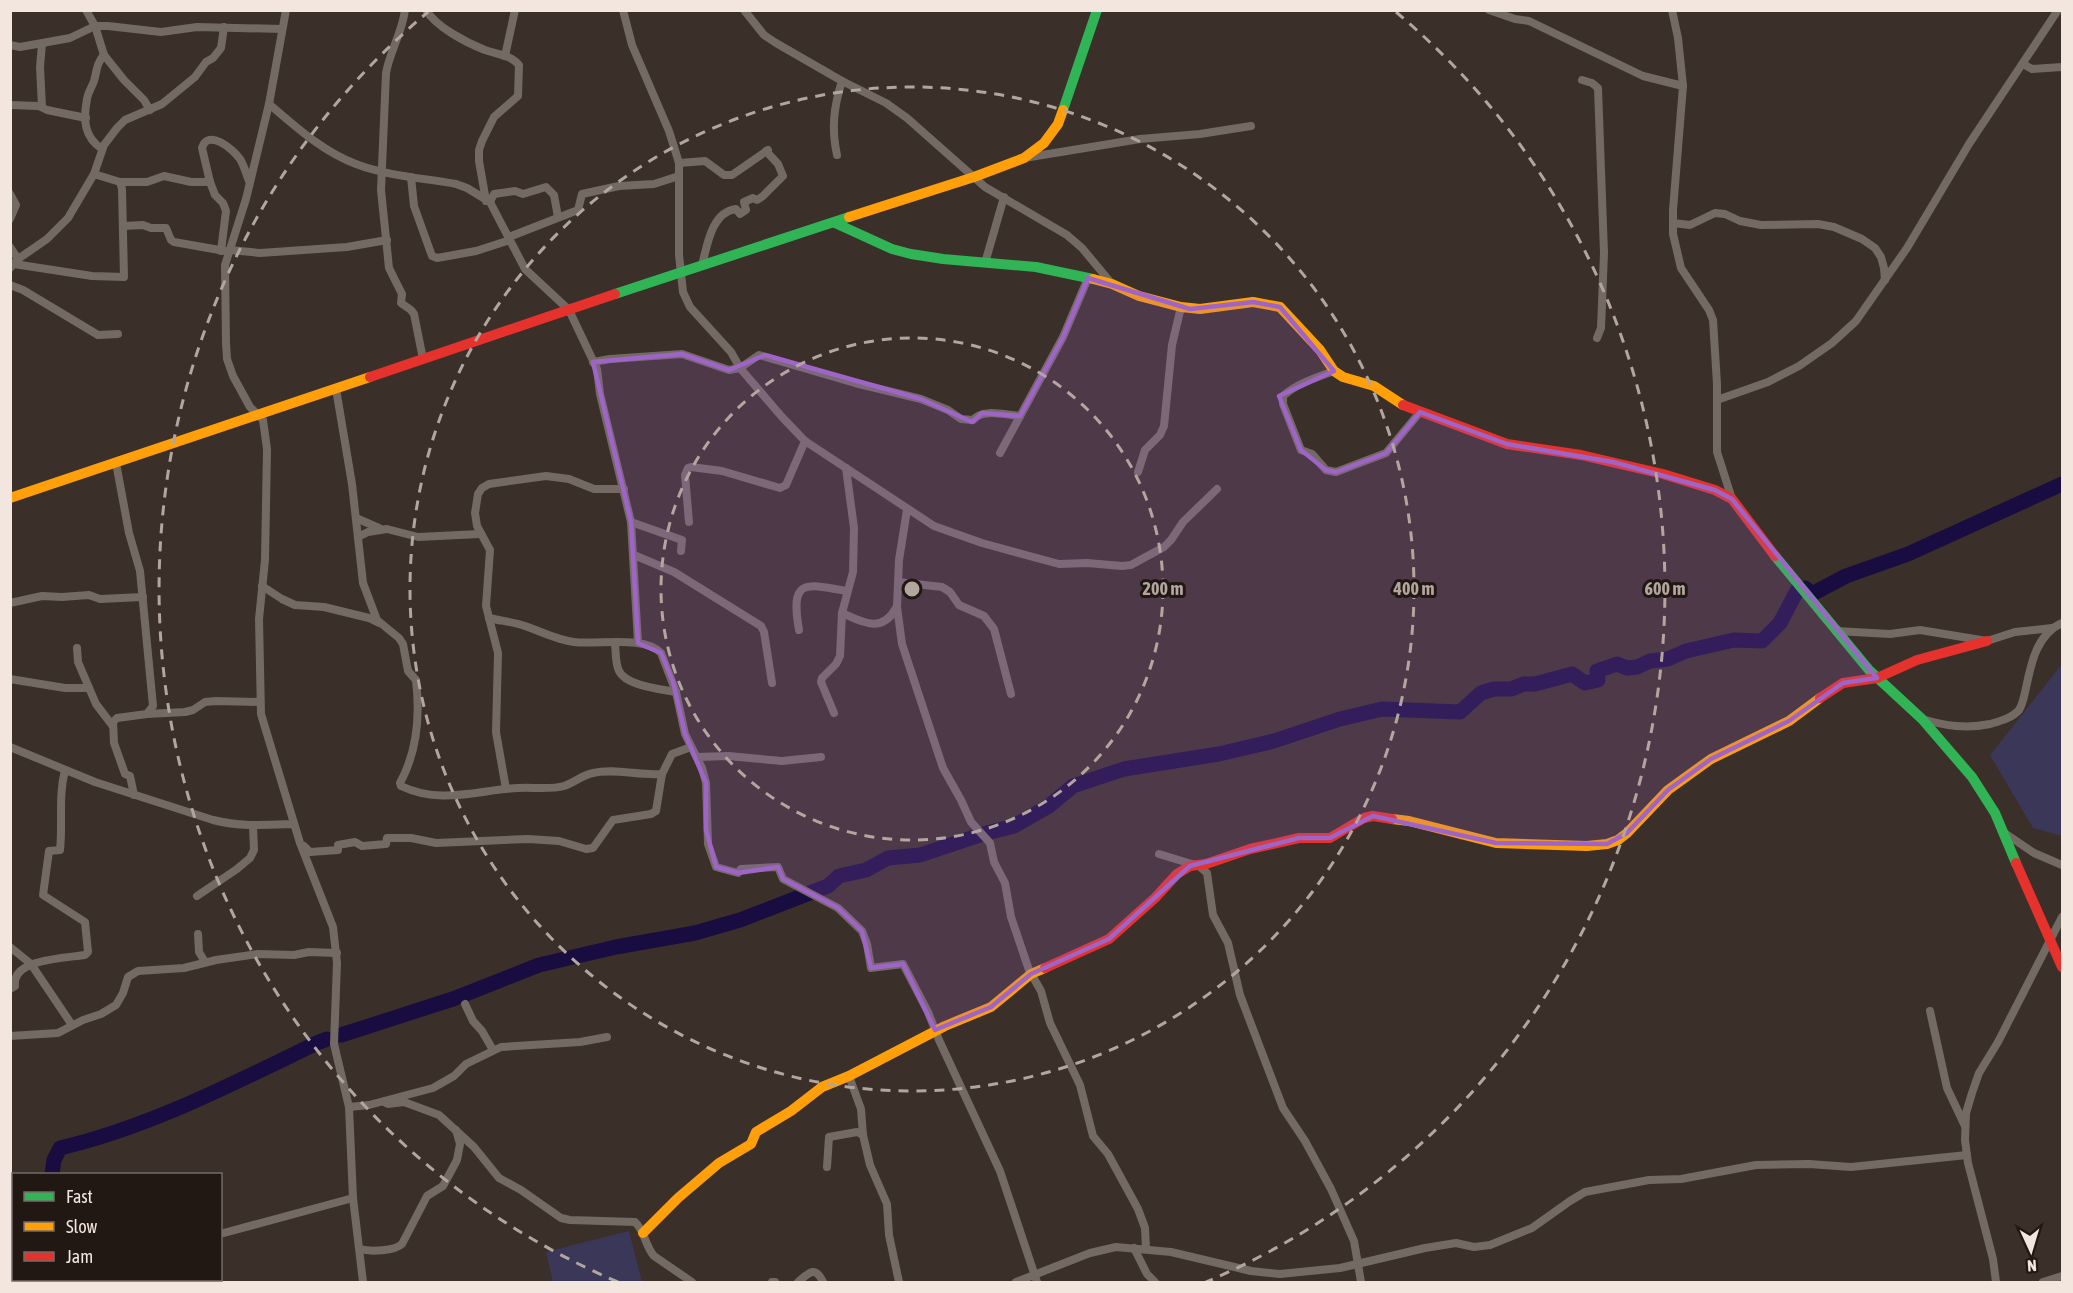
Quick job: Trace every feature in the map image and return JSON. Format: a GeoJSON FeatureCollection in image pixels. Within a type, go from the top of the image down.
{"type":"FeatureCollection","features":[{"type":"Feature","properties":{"kind":"street"},"geometry":{"type":"LineString","coordinates":[[86,10],[95,26],[104,55],[144,100],[150,110]]}},
{"type":"Feature","properties":{"kind":"street"},"geometry":{"type":"LineString","coordinates":[[227,251],[250,182],[269,104],[286,10]]}},
{"type":"Feature","properties":{"kind":"street"},"geometry":{"type":"LineString","coordinates":[[405,10],[401,30],[386,73],[381,171],[389,268],[402,294],[402,303],[414,314],[423,359]]}},
{"type":"Feature","properties":{"kind":"street"},"geometry":{"type":"LineString","coordinates":[[426,10],[437,24],[483,49],[516,61],[519,65],[519,90],[515,100],[494,117],[479,150],[488,202],[525,269],[569,310],[597,369],[600,394],[631,522],[638,643]]}},
{"type":"Feature","properties":{"kind":"street"},"geometry":{"type":"LineString","coordinates":[[505,56],[515,10]]}},
{"type":"Feature","properties":{"kind":"street"},"geometry":{"type":"LineString","coordinates":[[623,10],[632,45],[669,131],[679,163],[683,292],[690,307],[731,352],[740,368],[787,423],[805,441],[940,529],[1059,564],[1087,563],[1127,566],[1164,547],[1183,522],[1217,489]]}},
{"type":"Feature","properties":{"kind":"street"},"geometry":{"type":"LineString","coordinates":[[744,10],[764,35],[842,81],[886,103],[907,118],[985,187],[1067,236],[1082,248],[1112,284]]}},
{"type":"Feature","properties":{"kind":"street"},"geometry":{"type":"LineString","coordinates":[[1024,158],[1044,143],[1058,124],[1097,10]]}},
{"type":"Feature","properties":{"kind":"street"},"geometry":{"type":"LineString","coordinates":[[1489,10],[1529,21],[1643,76],[1683,87]]}},
{"type":"Feature","properties":{"kind":"street"},"geometry":{"type":"LineString","coordinates":[[1672,10],[1678,38],[1683,87],[1673,223],[1674,244],[1682,268],[1713,320],[1717,452],[1732,499],[1776,558],[1836,631],[1877,678],[1922,719],[1972,777],[1995,813],[2062,967]]}},
{"type":"Feature","properties":{"kind":"street"},"geometry":{"type":"LineString","coordinates":[[1717,400],[1768,382],[1799,366],[1842,336],[1856,321],[1907,248],[1969,144],[2058,10]]}},
{"type":"Feature","properties":{"kind":"street"},"geometry":{"type":"LineString","coordinates":[[10,45],[20,47],[70,38],[95,26],[161,32],[185,28],[224,27],[282,29]]}},
{"type":"Feature","properties":{"kind":"street"},"geometry":{"type":"LineString","coordinates":[[14,264],[57,231],[75,208],[94,174],[102,149],[125,120],[150,110],[177,92],[195,77],[206,62],[216,56],[223,39],[224,27]]}},
{"type":"Feature","properties":{"kind":"street"},"geometry":{"type":"LineString","coordinates":[[42,44],[40,67],[42,107]]}},
{"type":"Feature","properties":{"kind":"street"},"geometry":{"type":"LineString","coordinates":[[102,149],[89,137],[86,118],[87,98],[93,85],[96,67],[104,55]]}},
{"type":"Feature","properties":{"kind":"street"},"geometry":{"type":"LineString","coordinates":[[2023,64],[2032,69],[2062,67]]}},
{"type":"Feature","properties":{"kind":"street"},"geometry":{"type":"LineString","coordinates":[[1582,80],[1598,88],[1600,122],[1604,253],[1601,328],[1597,338]]}},
{"type":"Feature","properties":{"kind":"street"},"geometry":{"type":"LineString","coordinates":[[837,155],[833,137],[833,116],[842,81]]}},
{"type":"Feature","properties":{"kind":"street"},"geometry":{"type":"LineString","coordinates":[[269,104],[300,131],[346,160],[381,171],[456,184],[467,188],[488,202]]}},
{"type":"Feature","properties":{"kind":"street"},"geometry":{"type":"LineString","coordinates":[[10,105],[42,107],[86,118]]}},
{"type":"Feature","properties":{"kind":"street"},"geometry":{"type":"LineString","coordinates":[[10,498],[681,272],[974,177],[1024,158],[1140,139],[1200,134],[1251,126]]}},
{"type":"Feature","properties":{"kind":"street"},"geometry":{"type":"LineString","coordinates":[[250,182],[241,160],[227,146],[212,140],[206,141],[202,148],[210,182],[215,195],[223,203],[226,211],[227,359],[233,376],[250,407],[263,420],[267,449],[266,517],[259,619],[260,702],[266,734],[300,843],[333,927],[337,953],[334,1044],[349,1107],[353,1198],[363,1282]]}},
{"type":"Feature","properties":{"kind":"street"},"geometry":{"type":"LineString","coordinates":[[679,163],[705,161],[724,175],[732,175],[767,151],[778,164],[783,176],[763,196],[757,200],[753,198],[744,202],[746,210],[740,214],[736,209],[731,209],[717,222],[712,229],[702,266]]}},
{"type":"Feature","properties":{"kind":"street"},"geometry":{"type":"LineString","coordinates":[[94,174],[120,182],[147,182],[164,176],[191,182],[210,182]]}},
{"type":"Feature","properties":{"kind":"street"},"geometry":{"type":"LineString","coordinates":[[411,177],[414,206],[432,256],[437,258],[476,251],[578,210],[582,194],[619,186],[654,184],[679,176]]}},
{"type":"Feature","properties":{"kind":"street"},"geometry":{"type":"LineString","coordinates":[[14,264],[92,276],[124,277],[120,182]]}},
{"type":"Feature","properties":{"kind":"street"},"geometry":{"type":"LineString","coordinates":[[488,202],[494,194],[515,191],[523,194],[546,187],[554,195],[558,217]]}},
{"type":"Feature","properties":{"kind":"street"},"geometry":{"type":"LineString","coordinates":[[10,194],[16,205],[10,219]]}},
{"type":"Feature","properties":{"kind":"street"},"geometry":{"type":"LineString","coordinates":[[986,263],[1004,197]]}},
{"type":"Feature","properties":{"kind":"street"},"geometry":{"type":"LineString","coordinates":[[1673,223],[1690,225],[1715,213],[1761,225],[1818,224],[1834,227],[1862,239],[1875,248],[1881,257],[1885,280]]}},
{"type":"Feature","properties":{"kind":"street"},"geometry":{"type":"LineString","coordinates":[[835,223],[892,249],[911,254],[943,260],[1036,267],[1112,284],[1139,296],[1181,307],[1200,309],[1253,302],[1280,307],[1320,350],[1334,371],[1343,377],[1374,386],[1403,405],[1507,444],[1581,455],[1643,469],[1696,483],[1732,499]]}},
{"type":"Feature","properties":{"kind":"street"},"geometry":{"type":"LineString","coordinates":[[123,226],[143,225],[151,228],[166,228],[174,242],[227,251],[261,253],[347,247],[387,240]]}},
{"type":"Feature","properties":{"kind":"street"},"geometry":{"type":"LineString","coordinates":[[10,247],[14,264]]}},
{"type":"Feature","properties":{"kind":"street"},"geometry":{"type":"LineString","coordinates":[[1000,453],[1063,337],[1088,278]]}},
{"type":"Feature","properties":{"kind":"street"},"geometry":{"type":"LineString","coordinates":[[10,285],[23,290],[99,335],[118,334]]}},
{"type":"Feature","properties":{"kind":"street"},"geometry":{"type":"LineString","coordinates":[[1138,472],[1145,450],[1160,435],[1164,426],[1172,345],[1181,307]]}},
{"type":"Feature","properties":{"kind":"street"},"geometry":{"type":"LineString","coordinates":[[593,362],[682,354],[729,370],[740,368],[759,355],[765,355],[855,383],[921,399],[948,410],[966,421],[973,420],[982,413],[1020,416]]}},
{"type":"Feature","properties":{"kind":"street"},"geometry":{"type":"LineString","coordinates":[[1334,371],[1318,376],[1283,396],[1283,404],[1302,450],[1312,454],[1326,470],[1336,472],[1386,453],[1420,412]]}},
{"type":"Feature","properties":{"kind":"street"},"geometry":{"type":"LineString","coordinates":[[336,389],[352,484],[363,583],[370,606],[381,624]]}},
{"type":"Feature","properties":{"kind":"street"},"geometry":{"type":"LineString","coordinates":[[689,522],[685,475],[688,468],[717,470],[780,488],[786,485],[805,441]]}},
{"type":"Feature","properties":{"kind":"street"},"geometry":{"type":"LineString","coordinates":[[116,463],[129,533],[140,571],[153,706],[147,714]]}},
{"type":"Feature","properties":{"kind":"street"},"geometry":{"type":"LineString","coordinates":[[834,712],[821,682],[840,656],[842,613],[853,572],[853,516],[846,468]]}},
{"type":"Feature","properties":{"kind":"street"},"geometry":{"type":"LineString","coordinates":[[506,789],[496,732],[498,653],[485,593],[490,550],[477,526],[478,494],[489,484],[546,476],[569,478],[594,489],[624,489]]}},
{"type":"Feature","properties":{"kind":"street"},"geometry":{"type":"LineString","coordinates":[[908,510],[899,560],[898,582],[897,607],[902,644],[943,768],[971,822],[990,843],[994,862],[1005,883],[1011,917],[1031,974],[1041,991],[1050,1023],[1080,1085],[1093,1136],[1108,1154],[1142,1220],[1145,1228],[1146,1249]]}},
{"type":"Feature","properties":{"kind":"street"},"geometry":{"type":"LineString","coordinates":[[356,518],[377,528],[418,537],[480,534]]}},
{"type":"Feature","properties":{"kind":"street"},"geometry":{"type":"LineString","coordinates":[[631,522],[682,540],[681,551]]}},
{"type":"Feature","properties":{"kind":"street"},"geometry":{"type":"LineString","coordinates":[[358,537],[368,532],[387,529]]}},
{"type":"Feature","properties":{"kind":"street"},"geometry":{"type":"LineString","coordinates":[[634,555],[674,572],[760,626],[764,632],[768,670],[772,683]]}},
{"type":"Feature","properties":{"kind":"street"},"geometry":{"type":"LineString","coordinates":[[898,582],[942,587],[950,592],[959,605],[984,616],[994,629],[1011,694]]}},
{"type":"Feature","properties":{"kind":"street"},"geometry":{"type":"LineString","coordinates":[[262,586],[288,603],[324,607],[369,618],[399,638],[408,671],[416,680],[418,719],[406,774],[400,783],[401,786],[426,796],[435,796],[564,786],[593,773],[618,771],[648,776],[662,774]]}},
{"type":"Feature","properties":{"kind":"street"},"geometry":{"type":"LineString","coordinates":[[799,630],[796,600],[805,588],[821,586],[847,591]]}},
{"type":"Feature","properties":{"kind":"street"},"geometry":{"type":"LineString","coordinates":[[10,603],[42,596],[89,595],[100,599],[143,597]]}},
{"type":"Feature","properties":{"kind":"street"},"geometry":{"type":"LineString","coordinates":[[842,613],[863,623],[872,624],[887,620],[897,607]]}},
{"type":"Feature","properties":{"kind":"street"},"geometry":{"type":"LineString","coordinates":[[489,618],[522,625],[575,642],[638,643],[651,646],[661,652],[676,692],[680,716],[706,783],[706,830],[716,867],[738,873],[741,869],[778,867],[783,879],[838,908],[861,932],[867,944],[871,968],[903,964],[920,995],[1000,1171],[1036,1279]]}},
{"type":"Feature","properties":{"kind":"street"},"geometry":{"type":"LineString","coordinates":[[643,1233],[678,1198],[719,1163],[751,1144],[756,1132],[791,1111],[826,1084],[849,1076],[935,1030],[991,1007],[1031,974],[1109,939],[1190,866],[1299,838],[1330,838],[1364,818],[1373,816],[1409,821],[1496,843],[1587,846],[1607,844],[1627,833],[1668,790],[1711,759],[1789,721],[1843,683],[1877,678],[1917,660],[2015,632],[2052,628],[2062,623]]}},
{"type":"Feature","properties":{"kind":"street"},"geometry":{"type":"LineString","coordinates":[[1922,719],[1958,727],[1986,724],[2009,717],[2018,711],[2036,651],[2052,628]]}},
{"type":"Feature","properties":{"kind":"street"},"geometry":{"type":"LineString","coordinates":[[1836,631],[1890,634],[1920,630],[1987,640]]}},
{"type":"Feature","properties":{"kind":"street"},"geometry":{"type":"LineString","coordinates":[[615,643],[618,670],[621,675],[636,684],[676,692]]}},
{"type":"Feature","properties":{"kind":"street"},"geometry":{"type":"LineString","coordinates":[[77,648],[78,662],[96,704],[112,725],[116,748],[125,774],[130,776],[134,795]]}},
{"type":"Feature","properties":{"kind":"street"},"geometry":{"type":"LineString","coordinates":[[10,679],[54,687],[89,688]]}},
{"type":"Feature","properties":{"kind":"street"},"geometry":{"type":"LineString","coordinates":[[112,725],[117,718],[185,712],[194,710],[205,702],[260,702]]}},
{"type":"Feature","properties":{"kind":"street"},"geometry":{"type":"LineString","coordinates":[[10,747],[95,782],[213,820],[232,825],[294,824]]}},
{"type":"Feature","properties":{"kind":"street"},"geometry":{"type":"LineString","coordinates":[[300,843],[310,852],[338,850],[338,844],[355,842],[362,846],[386,844],[387,838],[411,838],[435,843],[528,839],[559,842],[586,849],[593,848],[613,820],[651,814],[656,811],[662,774],[672,754],[691,747]]}},
{"type":"Feature","properties":{"kind":"street"},"geometry":{"type":"LineString","coordinates":[[697,757],[744,757],[782,761],[820,757]]}},
{"type":"Feature","properties":{"kind":"street"},"geometry":{"type":"LineString","coordinates":[[10,989],[15,986],[14,979],[17,973],[31,964],[85,955],[88,952],[86,922],[44,895],[49,850],[60,850],[59,805],[65,770]]}},
{"type":"Feature","properties":{"kind":"street"},"geometry":{"type":"LineString","coordinates":[[197,896],[237,870],[250,858],[254,850],[253,826]]}},
{"type":"Feature","properties":{"kind":"street"},"geometry":{"type":"LineString","coordinates":[[2004,833],[2034,853],[2062,866]]}},
{"type":"Feature","properties":{"kind":"street"},"geometry":{"type":"LineString","coordinates":[[1159,854],[1198,865],[1207,873],[1213,915],[1228,943],[1240,995],[1283,1108],[1305,1141],[1331,1189],[1354,1241],[1361,1282]]}},
{"type":"Feature","properties":{"kind":"street"},"geometry":{"type":"LineString","coordinates":[[1996,1282],[1993,1259],[1967,1155],[1966,1113],[1979,1073],[1998,1042],[2062,917]]}},
{"type":"Feature","properties":{"kind":"street"},"geometry":{"type":"LineString","coordinates":[[198,934],[199,952],[205,962]]}},
{"type":"Feature","properties":{"kind":"street"},"geometry":{"type":"LineString","coordinates":[[10,947],[31,964],[72,1025]]}},
{"type":"Feature","properties":{"kind":"street"},"geometry":{"type":"LineString","coordinates":[[10,1036],[58,1033],[101,1014],[116,1005],[128,978],[138,971],[184,968],[205,962],[258,954],[337,953]]}},
{"type":"Feature","properties":{"kind":"street"},"geometry":{"type":"LineString","coordinates":[[465,1004],[473,1021],[493,1050]]}},
{"type":"Feature","properties":{"kind":"street"},"geometry":{"type":"LineString","coordinates":[[1930,1011],[1947,1088],[1966,1129]]}},
{"type":"Feature","properties":{"kind":"street"},"geometry":{"type":"LineString","coordinates":[[349,1107],[384,1102],[433,1088],[454,1076],[466,1064],[501,1047],[580,1042],[607,1036]]}},
{"type":"Feature","properties":{"kind":"street"},"geometry":{"type":"LineString","coordinates":[[849,1076],[861,1109],[863,1135],[870,1165],[887,1204],[889,1235],[899,1282]]}},
{"type":"Feature","properties":{"kind":"street"},"geometry":{"type":"LineString","coordinates":[[384,1102],[388,1104],[404,1102],[439,1115],[479,1152],[495,1175],[561,1218],[631,1221],[638,1224],[654,1256],[692,1282]]}},
{"type":"Feature","properties":{"kind":"street"},"geometry":{"type":"LineString","coordinates":[[360,1249],[374,1252],[385,1248],[398,1248],[402,1244],[428,1196],[442,1185],[457,1160],[460,1144],[456,1129]]}},
{"type":"Feature","properties":{"kind":"street"},"geometry":{"type":"LineString","coordinates":[[827,1167],[829,1137],[857,1132],[863,1135]]}},
{"type":"Feature","properties":{"kind":"street"},"geometry":{"type":"LineString","coordinates":[[1016,1282],[1036,1279],[1103,1249],[1146,1249],[1192,1256],[1251,1271],[1280,1274],[1358,1265],[1425,1248],[1456,1244],[1474,1247],[1490,1245],[1532,1228],[1585,1192],[1649,1180],[1681,1179],[1756,1164],[1851,1167],[1967,1155]]}},
{"type":"Feature","properties":{"kind":"street"},"geometry":{"type":"LineString","coordinates":[[222,1233],[353,1198]]}},
{"type":"Feature","properties":{"kind":"street"},"geometry":{"type":"LineString","coordinates":[[1134,1248],[1147,1274],[1155,1282]]}},
{"type":"Feature","properties":{"kind":"street"},"geometry":{"type":"LineString","coordinates":[[798,1282],[810,1272],[814,1272],[823,1282]]}},
{"type":"Feature","properties":{"kind":"street"},"geometry":{"type":"LineString","coordinates":[[2043,1282],[2062,1276]]}},
{"type":"Feature","properties":{"kind":"highlighted area"},"geometry":{"type":"Polygon","coordinates":[[[1088,278],[1190,309],[1253,302],[1280,307],[1334,371],[1279,396],[1301,450],[1326,470],[1336,472],[1386,453],[1420,412],[1507,444],[1613,462],[1715,490],[1732,499],[1877,678],[1843,683],[1789,721],[1711,759],[1668,790],[1627,833],[1607,844],[1496,843],[1373,816],[1330,838],[1299,838],[1190,866],[1109,939],[1031,974],[991,1007],[935,1030],[903,964],[871,968],[862,931],[838,908],[783,879],[778,867],[738,873],[716,867],[706,830],[706,783],[685,734],[673,682],[661,653],[638,643],[631,522],[593,362],[682,354],[729,370],[765,355],[921,399],[972,422],[982,413],[1020,416],[1063,337],[1088,278]]]}},
{"type":"Feature","properties":{"kind":"shaded area"},"geometry":{"type":"Polygon","coordinates":[[[2062,664],[2062,836],[2033,828],[1990,755],[2062,664]]]}},
{"type":"Feature","properties":{"kind":"shaded area"},"geometry":{"type":"Polygon","coordinates":[[[629,1231],[642,1282],[553,1282],[546,1252],[629,1231]]]}},
{"type":"Feature","properties":{"kind":"waterway"},"geometry":{"type":"LineString","coordinates":[[1805,588],[1812,594],[1846,576],[1908,554],[2062,484]]}},
{"type":"Feature","properties":{"kind":"waterway"},"geometry":{"type":"LineString","coordinates":[[341,1035],[453,999],[539,965],[616,947],[695,933],[740,920],[828,886],[839,876],[866,870],[888,858],[920,855],[1014,826],[1049,806],[1073,786],[1124,769],[1219,754],[1274,741],[1340,719],[1382,709],[1460,712],[1481,693],[1494,689],[1511,689],[1572,674],[1585,683],[1598,680],[1597,671],[1617,664],[1627,668],[1637,667],[1650,661],[1668,659],[1686,651],[1734,640],[1762,641],[1780,623],[1798,589]]}},
{"type":"Feature","properties":{"kind":"waterway"},"geometry":{"type":"LineString","coordinates":[[52,1173],[54,1160],[60,1148],[126,1128],[191,1103],[327,1039]]}},
{"type":"Feature","properties":{"kind":"traffic: fast"},"geometry":{"type":"LineString","coordinates":[[1063,110],[1097,10]]}},
{"type":"Feature","properties":{"kind":"traffic: fast"},"geometry":{"type":"LineString","coordinates":[[615,294],[849,217]]}},
{"type":"Feature","properties":{"kind":"traffic: fast"},"geometry":{"type":"LineString","coordinates":[[835,223],[892,249],[911,254],[1036,267],[1093,279]]}},
{"type":"Feature","properties":{"kind":"traffic: fast"},"geometry":{"type":"LineString","coordinates":[[1775,556],[1869,670],[1922,719],[1972,777],[1995,813],[2016,863]]}},
{"type":"Feature","properties":{"kind":"traffic: slow"},"geometry":{"type":"LineString","coordinates":[[849,217],[974,177],[1024,158],[1044,143],[1058,124],[1063,110]]}},
{"type":"Feature","properties":{"kind":"traffic: slow"},"geometry":{"type":"LineString","coordinates":[[1093,279],[1112,284],[1139,296],[1181,307],[1200,309],[1253,302],[1280,307],[1320,350],[1334,371],[1343,377],[1374,386],[1403,405]]}},
{"type":"Feature","properties":{"kind":"traffic: slow"},"geometry":{"type":"LineString","coordinates":[[10,498],[370,377]]}},
{"type":"Feature","properties":{"kind":"traffic: slow"},"geometry":{"type":"LineString","coordinates":[[1392,819],[1409,821],[1496,843],[1587,846],[1607,844],[1627,833],[1668,790],[1711,759],[1789,721],[1820,698]]}},
{"type":"Feature","properties":{"kind":"traffic: slow"},"geometry":{"type":"LineString","coordinates":[[643,1233],[678,1198],[719,1163],[751,1144],[756,1132],[791,1111],[822,1087],[849,1076],[945,1026],[991,1007],[1031,974],[1045,968]]}},
{"type":"Feature","properties":{"kind":"traffic: jam"},"geometry":{"type":"LineString","coordinates":[[370,377],[615,294]]}},
{"type":"Feature","properties":{"kind":"traffic: jam"},"geometry":{"type":"LineString","coordinates":[[1403,405],[1507,444],[1581,455],[1663,474],[1715,490],[1732,499],[1775,556]]}},
{"type":"Feature","properties":{"kind":"traffic: jam"},"geometry":{"type":"LineString","coordinates":[[1820,698],[1843,683],[1877,678],[1917,660],[1987,641]]}},
{"type":"Feature","properties":{"kind":"traffic: jam"},"geometry":{"type":"LineString","coordinates":[[1045,968],[1109,939],[1155,898],[1177,874],[1190,866],[1206,864],[1250,849],[1299,838],[1330,838],[1364,818],[1373,816],[1392,819]]}},
{"type":"Feature","properties":{"kind":"traffic: jam"},"geometry":{"type":"LineString","coordinates":[[2016,863],[2062,967]]}}]}
